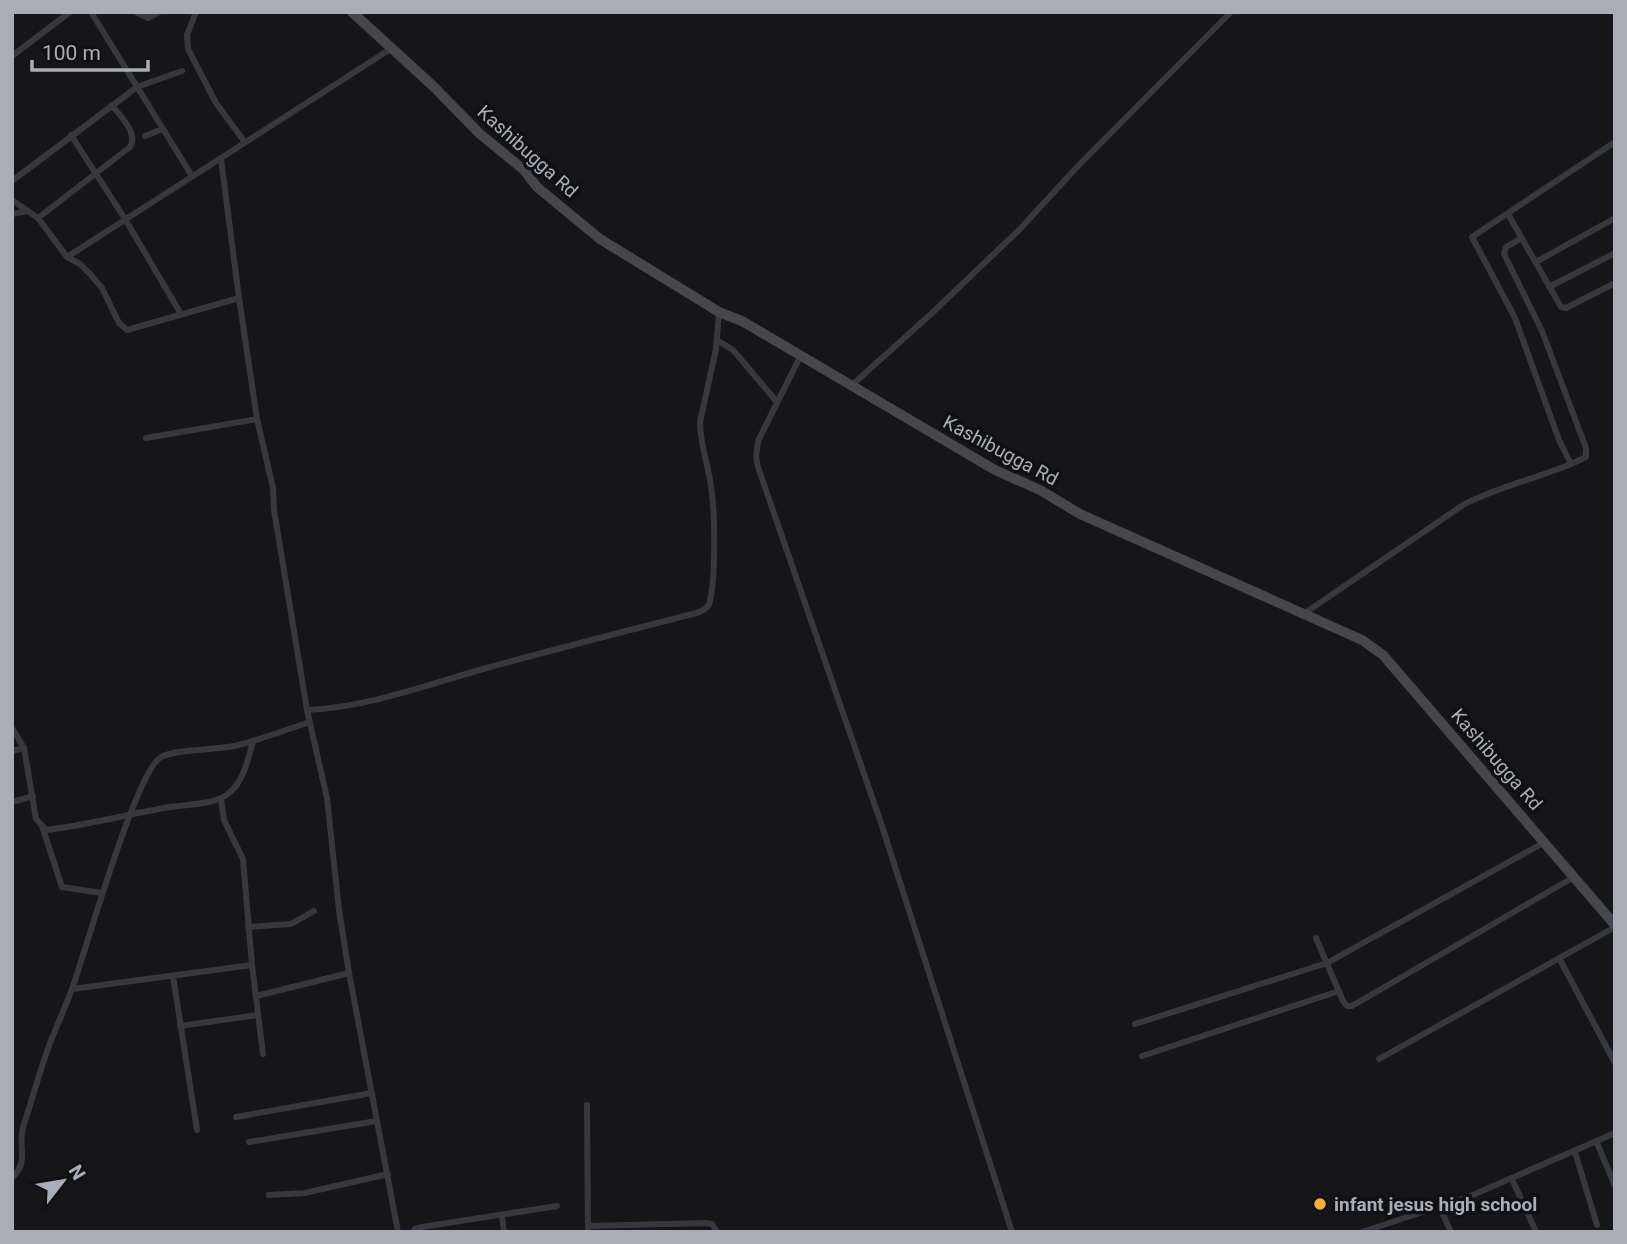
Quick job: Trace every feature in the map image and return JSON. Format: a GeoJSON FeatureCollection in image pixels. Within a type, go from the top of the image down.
{"type":"FeatureCollection","features":[{"type":"Feature","properties":{"kind":"main road","name":"Kashibugga Rd"},"geometry":{"type":"LineString","coordinates":[[352,12],[433,86],[480,134],[524,170],[537,187],[600,239],[719,312],[742,321],[995,470],[1040,490],[1080,514],[1362,640],[1383,654],[1615,926]]}},
{"type":"Feature","properties":{"kind":"street"},"geometry":{"type":"LineString","coordinates":[[12,56],[70,12]]}},
{"type":"Feature","properties":{"kind":"street"},"geometry":{"type":"LineString","coordinates":[[91,12],[192,176]]}},
{"type":"Feature","properties":{"kind":"street"},"geometry":{"type":"LineString","coordinates":[[136,12],[148,18],[159,12]]}},
{"type":"Feature","properties":{"kind":"street"},"geometry":{"type":"LineString","coordinates":[[196,12],[187,35],[188,49],[216,103],[244,141]]}},
{"type":"Feature","properties":{"kind":"street"},"geometry":{"type":"LineString","coordinates":[[852,385],[1020,229],[1077,167],[1231,12]]}},
{"type":"Feature","properties":{"kind":"street"},"geometry":{"type":"LineString","coordinates":[[67,257],[392,48]]}},
{"type":"Feature","properties":{"kind":"street"},"geometry":{"type":"LineString","coordinates":[[12,181],[137,87],[182,71]]}},
{"type":"Feature","properties":{"kind":"street"},"geometry":{"type":"LineString","coordinates":[[38,218],[133,142],[132,134],[112,105]]}},
{"type":"Feature","properties":{"kind":"street"},"geometry":{"type":"LineString","coordinates":[[145,136],[163,129]]}},
{"type":"Feature","properties":{"kind":"street"},"geometry":{"type":"LineString","coordinates":[[71,135],[181,314]]}},
{"type":"Feature","properties":{"kind":"street"},"geometry":{"type":"LineString","coordinates":[[1571,464],[1559,440],[1516,318],[1472,237],[1615,142]]}},
{"type":"Feature","properties":{"kind":"street"},"geometry":{"type":"LineString","coordinates":[[221,159],[257,419],[273,488],[274,510],[307,710],[327,798],[339,910],[349,972],[398,1232]]}},
{"type":"Feature","properties":{"kind":"street"},"geometry":{"type":"LineString","coordinates":[[12,200],[38,218],[67,257],[80,264],[91,275],[102,288],[122,328],[133,329],[239,298]]}},
{"type":"Feature","properties":{"kind":"street"},"geometry":{"type":"LineString","coordinates":[[12,214],[29,211]]}},
{"type":"Feature","properties":{"kind":"street"},"geometry":{"type":"LineString","coordinates":[[1507,214],[1561,307],[1564,308],[1615,283]]}},
{"type":"Feature","properties":{"kind":"street"},"geometry":{"type":"LineString","coordinates":[[1536,262],[1615,218]]}},
{"type":"Feature","properties":{"kind":"street"},"geometry":{"type":"LineString","coordinates":[[1305,613],[1463,505],[1488,493],[1539,478],[1586,457],[1586,448],[1542,331],[1504,254],[1506,247],[1522,238]]}},
{"type":"Feature","properties":{"kind":"street"},"geometry":{"type":"LineString","coordinates":[[1549,287],[1615,253]]}},
{"type":"Feature","properties":{"kind":"street"},"geometry":{"type":"LineString","coordinates":[[307,710],[342,708],[382,699],[545,652],[700,612],[706,608],[710,602],[713,563],[712,488],[700,422],[717,340],[719,312]]}},
{"type":"Feature","properties":{"kind":"street"},"geometry":{"type":"LineString","coordinates":[[717,340],[733,351],[777,402]]}},
{"type":"Feature","properties":{"kind":"street"},"geometry":{"type":"LineString","coordinates":[[800,357],[758,441],[758,467],[881,823],[1012,1232]]}},
{"type":"Feature","properties":{"kind":"street"},"geometry":{"type":"LineString","coordinates":[[146,438],[257,419]]}},
{"type":"Feature","properties":{"kind":"street"},"geometry":{"type":"LineString","coordinates":[[12,1178],[19,1171],[23,1159],[19,1138],[40,1073],[72,989],[102,893],[153,765],[160,757],[173,753],[235,746],[310,722]]}},
{"type":"Feature","properties":{"kind":"street"},"geometry":{"type":"LineString","coordinates":[[12,728],[24,748],[36,819],[46,830],[87,825],[221,799],[231,792],[241,779],[253,741]]}},
{"type":"Feature","properties":{"kind":"street"},"geometry":{"type":"LineString","coordinates":[[12,751],[24,748]]}},
{"type":"Feature","properties":{"kind":"street"},"geometry":{"type":"LineString","coordinates":[[12,802],[33,796]]}},
{"type":"Feature","properties":{"kind":"street"},"geometry":{"type":"LineString","coordinates":[[221,799],[224,820],[243,859],[251,965],[263,1054]]}},
{"type":"Feature","properties":{"kind":"street"},"geometry":{"type":"LineString","coordinates":[[41,824],[62,887],[102,893]]}},
{"type":"Feature","properties":{"kind":"street"},"geometry":{"type":"LineString","coordinates":[[1135,1024],[1327,963],[1545,842]]}},
{"type":"Feature","properties":{"kind":"street"},"geometry":{"type":"LineString","coordinates":[[1316,938],[1347,1006],[1358,1003],[1574,877]]}},
{"type":"Feature","properties":{"kind":"street"},"geometry":{"type":"LineString","coordinates":[[248,927],[291,924],[314,911]]}},
{"type":"Feature","properties":{"kind":"street"},"geometry":{"type":"LineString","coordinates":[[1379,1059],[1615,926]]}},
{"type":"Feature","properties":{"kind":"street"},"geometry":{"type":"LineString","coordinates":[[1559,958],[1615,1063]]}},
{"type":"Feature","properties":{"kind":"street"},"geometry":{"type":"LineString","coordinates":[[72,989],[251,965]]}},
{"type":"Feature","properties":{"kind":"street"},"geometry":{"type":"LineString","coordinates":[[256,996],[349,972]]}},
{"type":"Feature","properties":{"kind":"street"},"geometry":{"type":"LineString","coordinates":[[173,976],[197,1130]]}},
{"type":"Feature","properties":{"kind":"street"},"geometry":{"type":"LineString","coordinates":[[1142,1056],[1339,991]]}},
{"type":"Feature","properties":{"kind":"street"},"geometry":{"type":"LineString","coordinates":[[180,1026],[258,1015]]}},
{"type":"Feature","properties":{"kind":"street"},"geometry":{"type":"LineString","coordinates":[[236,1117],[372,1093]]}},
{"type":"Feature","properties":{"kind":"street"},"geometry":{"type":"LineString","coordinates":[[587,1105],[588,1229],[706,1223],[712,1224],[717,1232]]}},
{"type":"Feature","properties":{"kind":"street"},"geometry":{"type":"LineString","coordinates":[[249,1142],[377,1121]]}},
{"type":"Feature","properties":{"kind":"street"},"geometry":{"type":"LineString","coordinates":[[1362,1232],[1440,1208],[1597,1143],[1615,1133]]}},
{"type":"Feature","properties":{"kind":"street"},"geometry":{"type":"LineString","coordinates":[[1597,1143],[1615,1186]]}},
{"type":"Feature","properties":{"kind":"street"},"geometry":{"type":"LineString","coordinates":[[1575,1152],[1597,1225]]}},
{"type":"Feature","properties":{"kind":"street"},"geometry":{"type":"LineString","coordinates":[[268,1195],[305,1193],[388,1174]]}},
{"type":"Feature","properties":{"kind":"street"},"geometry":{"type":"LineString","coordinates":[[1513,1179],[1536,1232]]}},
{"type":"Feature","properties":{"kind":"street"},"geometry":{"type":"LineString","coordinates":[[413,1232],[422,1227],[557,1206]]}},
{"type":"Feature","properties":{"kind":"street"},"geometry":{"type":"LineString","coordinates":[[1440,1208],[1451,1232]]}},
{"type":"Feature","properties":{"kind":"street"},"geometry":{"type":"LineString","coordinates":[[502,1216],[504,1232]]}},
{"type":"Feature","properties":{"kind":"place","name":"infant jesus high school"},"geometry":{"type":"Point","coordinates":[1320,1204]}}]}
